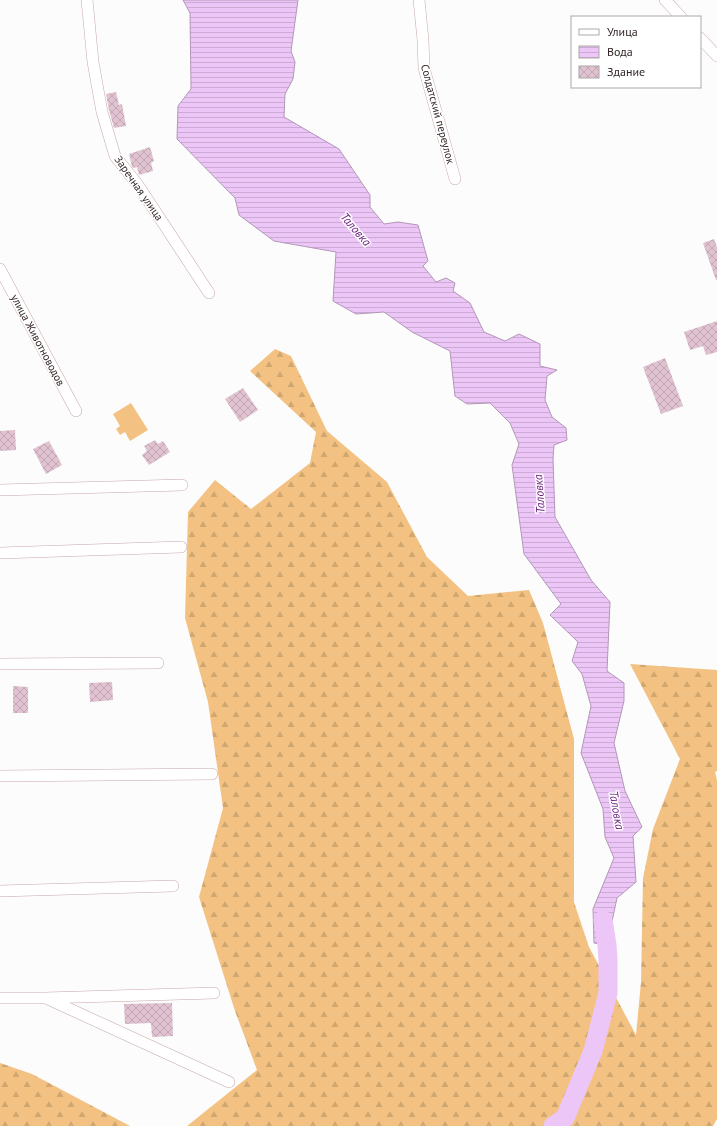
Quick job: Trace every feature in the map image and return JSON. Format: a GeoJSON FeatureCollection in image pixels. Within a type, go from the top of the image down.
{"type":"FeatureCollection","features":[{"type":"Feature","properties":{"kind":"street","name":"Заречная улица"},"geometry":{"type":"LineString","coordinates":[[87,0],[93,62],[102,112],[115,156],[138,185],[209,293]]}},
{"type":"Feature","properties":{"kind":"street","name":"Солдатский переулок"},"geometry":{"type":"LineString","coordinates":[[419,0],[424,68],[455,179]]}},
{"type":"Feature","properties":{"kind":"street"},"geometry":{"type":"LineString","coordinates":[[665,0],[680,16]]}},
{"type":"Feature","properties":{"kind":"street"},"geometry":{"type":"LineString","coordinates":[[701,39],[717,56]]}},
{"type":"Feature","properties":{"kind":"street","name":"улица Животноводов"},"geometry":{"type":"LineString","coordinates":[[0,269],[76,411]]}},
{"type":"Feature","properties":{"kind":"street"},"geometry":{"type":"LineString","coordinates":[[0,490],[182,485]]}},
{"type":"Feature","properties":{"kind":"street"},"geometry":{"type":"LineString","coordinates":[[0,553],[181,547]]}},
{"type":"Feature","properties":{"kind":"street"},"geometry":{"type":"LineString","coordinates":[[0,664],[158,663]]}},
{"type":"Feature","properties":{"kind":"street"},"geometry":{"type":"LineString","coordinates":[[0,776],[212,774]]}},
{"type":"Feature","properties":{"kind":"street"},"geometry":{"type":"LineString","coordinates":[[0,891],[173,886]]}},
{"type":"Feature","properties":{"kind":"street"},"geometry":{"type":"LineString","coordinates":[[0,998],[214,993]]}},
{"type":"Feature","properties":{"kind":"street"},"geometry":{"type":"LineString","coordinates":[[45,998],[229,1082]]}},
{"type":"Feature","properties":{"kind":"green space"},"geometry":{"type":"Polygon","coordinates":[[[275,349],[291,356],[327,431],[387,482],[427,557],[468,596],[529,590],[543,623],[574,739],[574,902],[589,947],[636,1035],[641,982],[643,878],[653,829],[680,759],[630,664],[717,670],[717,771],[715,772],[717,780],[717,1119],[713,1126],[187,1126],[257,1070],[235,1011],[199,897],[223,808],[208,702],[185,618],[188,512],[215,480],[251,509],[310,463],[316,432],[250,371],[275,349]]]}},
{"type":"Feature","properties":{"kind":"green space"},"geometry":{"type":"Polygon","coordinates":[[[131,403],[148,430],[130,441],[125,432],[120,435],[116,429],[120,426],[113,414],[131,403]]]}},
{"type":"Feature","properties":{"kind":"green space"},"geometry":{"type":"Polygon","coordinates":[[[0,1063],[32,1074],[130,1126],[0,1126],[0,1063]]]}},
{"type":"Feature","properties":{"kind":"water"},"geometry":{"type":"Polygon","coordinates":[[[183,0],[298,0],[291,51],[295,62],[293,79],[285,94],[284,117],[339,149],[370,195],[370,207],[384,224],[398,222],[418,225],[428,261],[423,266],[436,282],[446,278],[455,283],[453,291],[470,303],[484,332],[505,341],[519,334],[540,344],[540,366],[557,370],[547,376],[545,400],[552,417],[566,428],[567,440],[554,445],[555,517],[591,580],[610,602],[607,671],[624,683],[624,701],[614,743],[625,791],[642,827],[633,836],[636,882],[617,898],[607,945],[594,943],[593,909],[614,858],[605,837],[603,809],[581,753],[591,706],[582,674],[572,661],[578,642],[550,615],[561,604],[524,554],[512,465],[519,444],[510,423],[490,403],[467,404],[455,396],[450,351],[412,332],[384,312],[356,314],[333,301],[336,252],[274,241],[239,215],[235,198],[177,139],[178,106],[191,89],[190,13],[183,0]]]}},
{"type":"Feature","properties":{"kind":"building"},"geometry":{"type":"Polygon","coordinates":[[[116,92],[119,105],[122,104],[126,126],[114,128],[106,94],[116,92]]]}},
{"type":"Feature","properties":{"kind":"building"},"geometry":{"type":"Polygon","coordinates":[[[150,147],[154,161],[151,163],[153,171],[139,175],[137,167],[132,167],[129,154],[150,147]]]}},
{"type":"Feature","properties":{"kind":"building"},"geometry":{"type":"Polygon","coordinates":[[[714,239],[717,247],[717,280],[703,243],[714,239]]]}},
{"type":"Feature","properties":{"kind":"building"},"geometry":{"type":"Polygon","coordinates":[[[717,321],[717,352],[706,355],[703,346],[690,350],[684,332],[717,321]]]}},
{"type":"Feature","properties":{"kind":"building"},"geometry":{"type":"Polygon","coordinates":[[[665,358],[683,406],[661,414],[643,367],[665,358]]]}},
{"type":"Feature","properties":{"kind":"building"},"geometry":{"type":"Polygon","coordinates":[[[243,388],[258,410],[240,422],[225,399],[243,388]]]}},
{"type":"Feature","properties":{"kind":"building"},"geometry":{"type":"Polygon","coordinates":[[[15,430],[16,450],[0,451],[0,431],[15,430]]]}},
{"type":"Feature","properties":{"kind":"building"},"geometry":{"type":"Polygon","coordinates":[[[155,440],[158,444],[163,441],[170,452],[149,465],[142,455],[147,451],[144,446],[155,440]]]}},
{"type":"Feature","properties":{"kind":"building"},"geometry":{"type":"Polygon","coordinates":[[[49,441],[62,465],[46,474],[33,449],[49,441]]]}},
{"type":"Feature","properties":{"kind":"building"},"geometry":{"type":"Polygon","coordinates":[[[112,682],[113,700],[90,702],[89,683],[112,682]]]}},
{"type":"Feature","properties":{"kind":"building"},"geometry":{"type":"Polygon","coordinates":[[[13,686],[28,687],[28,713],[13,713],[13,686]]]}},
{"type":"Feature","properties":{"kind":"building"},"geometry":{"type":"Polygon","coordinates":[[[172,1003],[173,1036],[152,1037],[151,1023],[125,1024],[124,1004],[172,1003]]]}},
{"type":"Feature","properties":{"kind":"waterway","name":"Таловка"},"geometry":{"type":"LineString","coordinates":[[553,1126],[565,1118],[593,1051],[608,993],[607,945],[603,920]]}}]}
